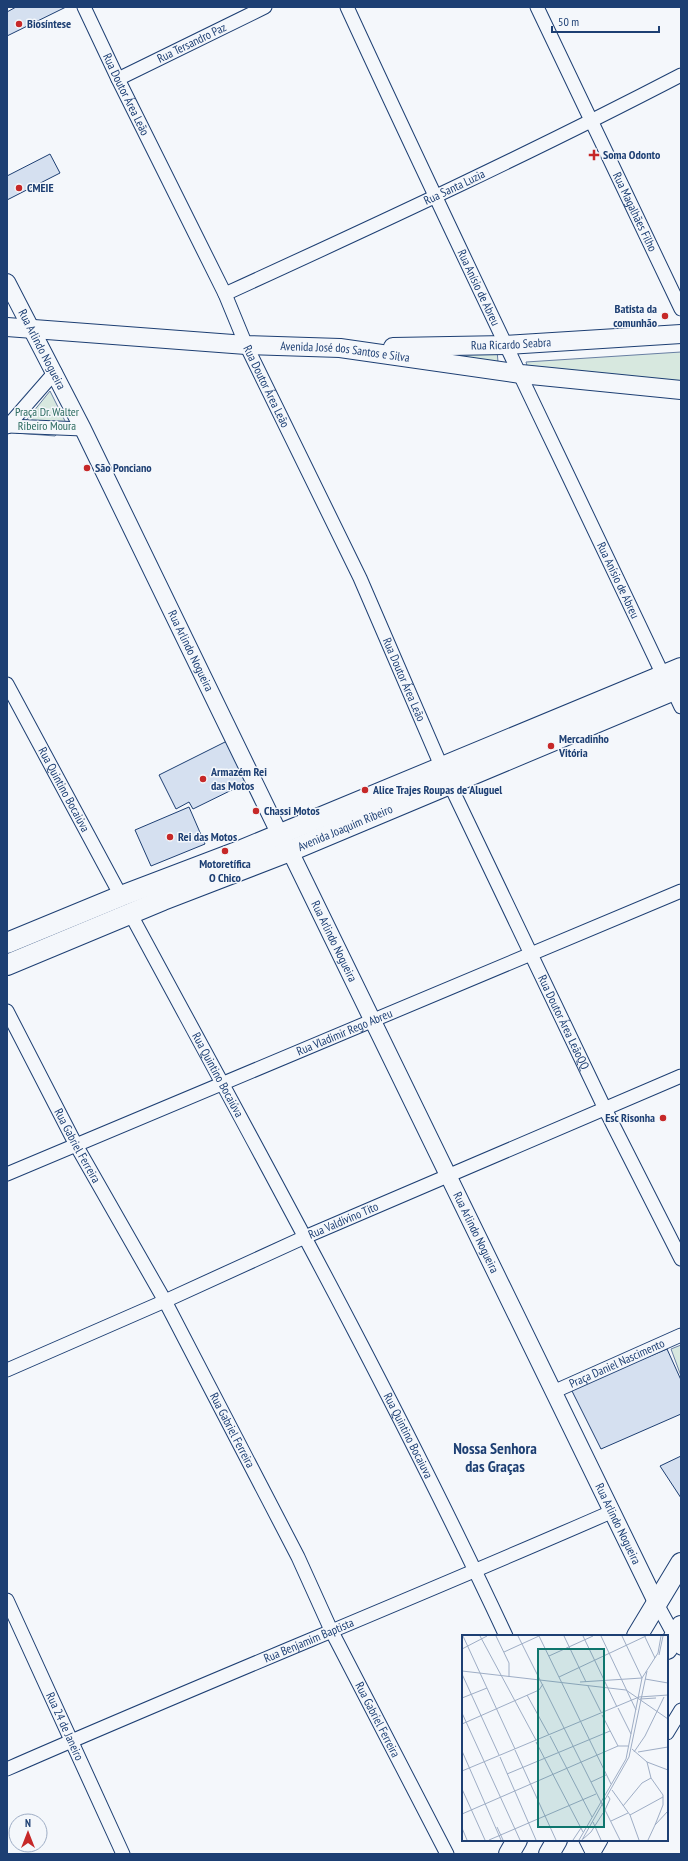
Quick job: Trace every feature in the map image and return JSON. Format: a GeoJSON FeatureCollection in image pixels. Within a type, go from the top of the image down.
{"type":"FeatureCollection","features":[{"type":"Feature","properties":{"kind":"main road","name":"Avenida José dos Santos e Silva"},"geometry":{"type":"LineString","coordinates":[[7,327],[246,345],[340,348],[521,374],[681,390]]}},
{"type":"Feature","properties":{"kind":"main road","name":"Rua Ricardo Seabra"},"geometry":{"type":"LineString","coordinates":[[340,348],[506,345],[681,334]]}},
{"type":"Feature","properties":{"kind":"main road","name":"Avenida Joaquim Ribeiro"},"geometry":{"type":"LineString","coordinates":[[7,943],[125,905],[285,843],[446,775],[676,686]]}},
{"type":"Feature","properties":{"kind":"main road","name":"Avenida Joaquim Ribeiro"},"geometry":{"type":"LineString","coordinates":[[7,965],[125,905]]}},
{"type":"Feature","properties":{"kind":"main road"},"geometry":{"type":"LineString","coordinates":[[638,1635],[656,1602],[681,1563]]}},
{"type":"Feature","properties":{"kind":"main road"},"geometry":{"type":"LineString","coordinates":[[509,1854],[516,1841]]}},
{"type":"Feature","properties":{"kind":"main road"},"geometry":{"type":"LineString","coordinates":[[549,1854],[556,1841]]}},
{"type":"Feature","properties":{"kind":"street","name":"Rua Doutor Área Leão"},"geometry":{"type":"LineString","coordinates":[[84,7],[224,294],[246,345],[360,578],[446,775]]}},
{"type":"Feature","properties":{"kind":"street","name":"Rua Tersandro Paz"},"geometry":{"type":"LineString","coordinates":[[118,79],[266,7]]}},
{"type":"Feature","properties":{"kind":"street","name":"Rua Anísio de Abreu"},"geometry":{"type":"LineString","coordinates":[[347,7],[435,198],[506,345],[676,686]]}},
{"type":"Feature","properties":{"kind":"street","name":"Rua Magalhães Filho"},"geometry":{"type":"LineString","coordinates":[[537,7],[590,122],[681,309]]}},
{"type":"Feature","properties":{"kind":"street","name":"Rua Santa Luzia"},"geometry":{"type":"LineString","coordinates":[[224,294],[435,198],[590,122],[681,75]]}},
{"type":"Feature","properties":{"kind":"street","name":"Rua Arlindo Nogueira"},"geometry":{"type":"LineString","coordinates":[[7,282],[55,372],[656,1602]]}},
{"type":"Feature","properties":{"kind":"street"},"geometry":{"type":"LineString","coordinates":[[8,427],[55,372]]}},
{"type":"Feature","properties":{"kind":"street"},"geometry":{"type":"LineString","coordinates":[[8,427],[83,429]]}},
{"type":"Feature","properties":{"kind":"street","name":"Rua Quintino Bocaiúva"},"geometry":{"type":"LineString","coordinates":[[7,684],[125,905],[306,1237]]}},
{"type":"Feature","properties":{"kind":"street","name":"Rua Doutor Área LeãoQQ"},"geometry":{"type":"LineString","coordinates":[[446,775],[605,1109],[681,1259]]}},
{"type":"Feature","properties":{"kind":"street","name":"Rua Vladimir Rego Abreu"},"geometry":{"type":"LineString","coordinates":[[7,1174],[681,891]]}},
{"type":"Feature","properties":{"kind":"street","name":"Rua Gabriel Ferreira"},"geometry":{"type":"LineString","coordinates":[[7,1011],[76,1145],[164,1301],[298,1557],[331,1630],[446,1854]]}},
{"type":"Feature","properties":{"kind":"street","name":"Rua Valdivino Tito"},"geometry":{"type":"LineString","coordinates":[[7,1370],[306,1237],[681,1076]]}},
{"type":"Feature","properties":{"kind":"street","name":"Rua Quintino Bocaiuva"},"geometry":{"type":"LineString","coordinates":[[306,1237],[476,1571],[506,1635]]}},
{"type":"Feature","properties":{"kind":"street","name":"Praça Daniel Nascimento"},"geometry":{"type":"LineString","coordinates":[[553,1392],[681,1335]]}},
{"type":"Feature","properties":{"kind":"street","name":"Rua Benjamim Baptista"},"geometry":{"type":"LineString","coordinates":[[7,1769],[331,1630],[476,1571],[611,1512]]}},
{"type":"Feature","properties":{"kind":"street","name":"Rua 24 de Janeiro"},"geometry":{"type":"LineString","coordinates":[[7,1600],[123,1854]]}},
{"type":"Feature","properties":{"kind":"street"},"geometry":{"type":"LineString","coordinates":[[656,1602],[676,1640]]}},
{"type":"Feature","properties":{"kind":"street"},"geometry":{"type":"LineString","coordinates":[[668,1731],[681,1710]]}},
{"type":"Feature","properties":{"kind":"street"},"geometry":{"type":"LineString","coordinates":[[586,1841],[593,1854]]}},
{"type":"Feature","properties":{"kind":"street"},"geometry":{"type":"LineString","coordinates":[[593,1854],[600,1841]]}},
{"type":"Feature","properties":{"kind":"green space"},"geometry":{"type":"Polygon","coordinates":[[[497,350],[498,362],[369,351],[497,350]]]}},
{"type":"Feature","properties":{"kind":"green space"},"geometry":{"type":"Polygon","coordinates":[[[681,352],[681,387],[528,369],[526,362],[681,352]]]}},
{"type":"Feature","properties":{"kind":"green space","name":"Praça Dr. Walter Ribeiro Moura"},"geometry":{"type":"Polygon","coordinates":[[[50,391],[67,425],[55,436],[16,433],[50,391]]]}},
{"type":"Feature","properties":{"kind":"green space"},"geometry":{"type":"Polygon","coordinates":[[[681,1345],[681,1376],[671,1349],[681,1345]]]}},
{"type":"Feature","properties":{"kind":"building","name":"Biosíntese"},"geometry":{"type":"Polygon","coordinates":[[[16,7],[66,7],[7,36],[7,12],[16,7]]]}},
{"type":"Feature","properties":{"kind":"building","name":"CMEIE"},"geometry":{"type":"Polygon","coordinates":[[[50,154],[60,173],[7,200],[7,176],[50,154]]]}},
{"type":"Feature","properties":{"kind":"building","name":"Armazém Rei das Motos"},"geometry":{"type":"Polygon","coordinates":[[[227,741],[248,782],[193,809],[189,802],[176,809],[159,775],[227,741]]]}},
{"type":"Feature","properties":{"kind":"building","name":"Rei das Motos"},"geometry":{"type":"Polygon","coordinates":[[[189,807],[205,844],[151,866],[135,830],[189,807]]]}},
{"type":"Feature","properties":{"kind":"building"},"geometry":{"type":"Polygon","coordinates":[[[667,1349],[681,1380],[681,1414],[601,1449],[571,1389],[667,1349]]]}},
{"type":"Feature","properties":{"kind":"building"},"geometry":{"type":"Polygon","coordinates":[[[681,1456],[681,1498],[660,1466],[681,1456]]]}},
{"type":"Feature","properties":{"kind":"place","name":"Biosíntese"},"geometry":{"type":"Point","coordinates":[19,24]}},
{"type":"Feature","properties":{"kind":"place","name":"Soma Odonto"},"geometry":{"type":"Point","coordinates":[594,155]}},
{"type":"Feature","properties":{"kind":"place","name":"CMEIE"},"geometry":{"type":"Point","coordinates":[19,188]}},
{"type":"Feature","properties":{"kind":"place","name":"Batista da comunhão"},"geometry":{"type":"Point","coordinates":[665,316]}},
{"type":"Feature","properties":{"kind":"place","name":"São Ponciano"},"geometry":{"type":"Point","coordinates":[87,468]}},
{"type":"Feature","properties":{"kind":"place","name":"Mercadinho Vitória"},"geometry":{"type":"Point","coordinates":[551,746]}},
{"type":"Feature","properties":{"kind":"place","name":"Armazém Rei das Motos"},"geometry":{"type":"Point","coordinates":[203,779]}},
{"type":"Feature","properties":{"kind":"place","name":"Alice Trajes Roupas de Aluguel"},"geometry":{"type":"Point","coordinates":[365,790]}},
{"type":"Feature","properties":{"kind":"place","name":"Chassi Motos"},"geometry":{"type":"Point","coordinates":[256,811]}},
{"type":"Feature","properties":{"kind":"place","name":"Rei das Motos"},"geometry":{"type":"Point","coordinates":[170,837]}},
{"type":"Feature","properties":{"kind":"place","name":"Motoretífica O Chico"},"geometry":{"type":"Point","coordinates":[225,851]}},
{"type":"Feature","properties":{"kind":"place","name":"Esc Risonha"},"geometry":{"type":"Point","coordinates":[663,1118]}},
{"type":"Feature","properties":{"kind":"district","name":"Nossa Senhora das Graças"},"geometry":{"type":"Point","coordinates":[495,1457]}}]}
